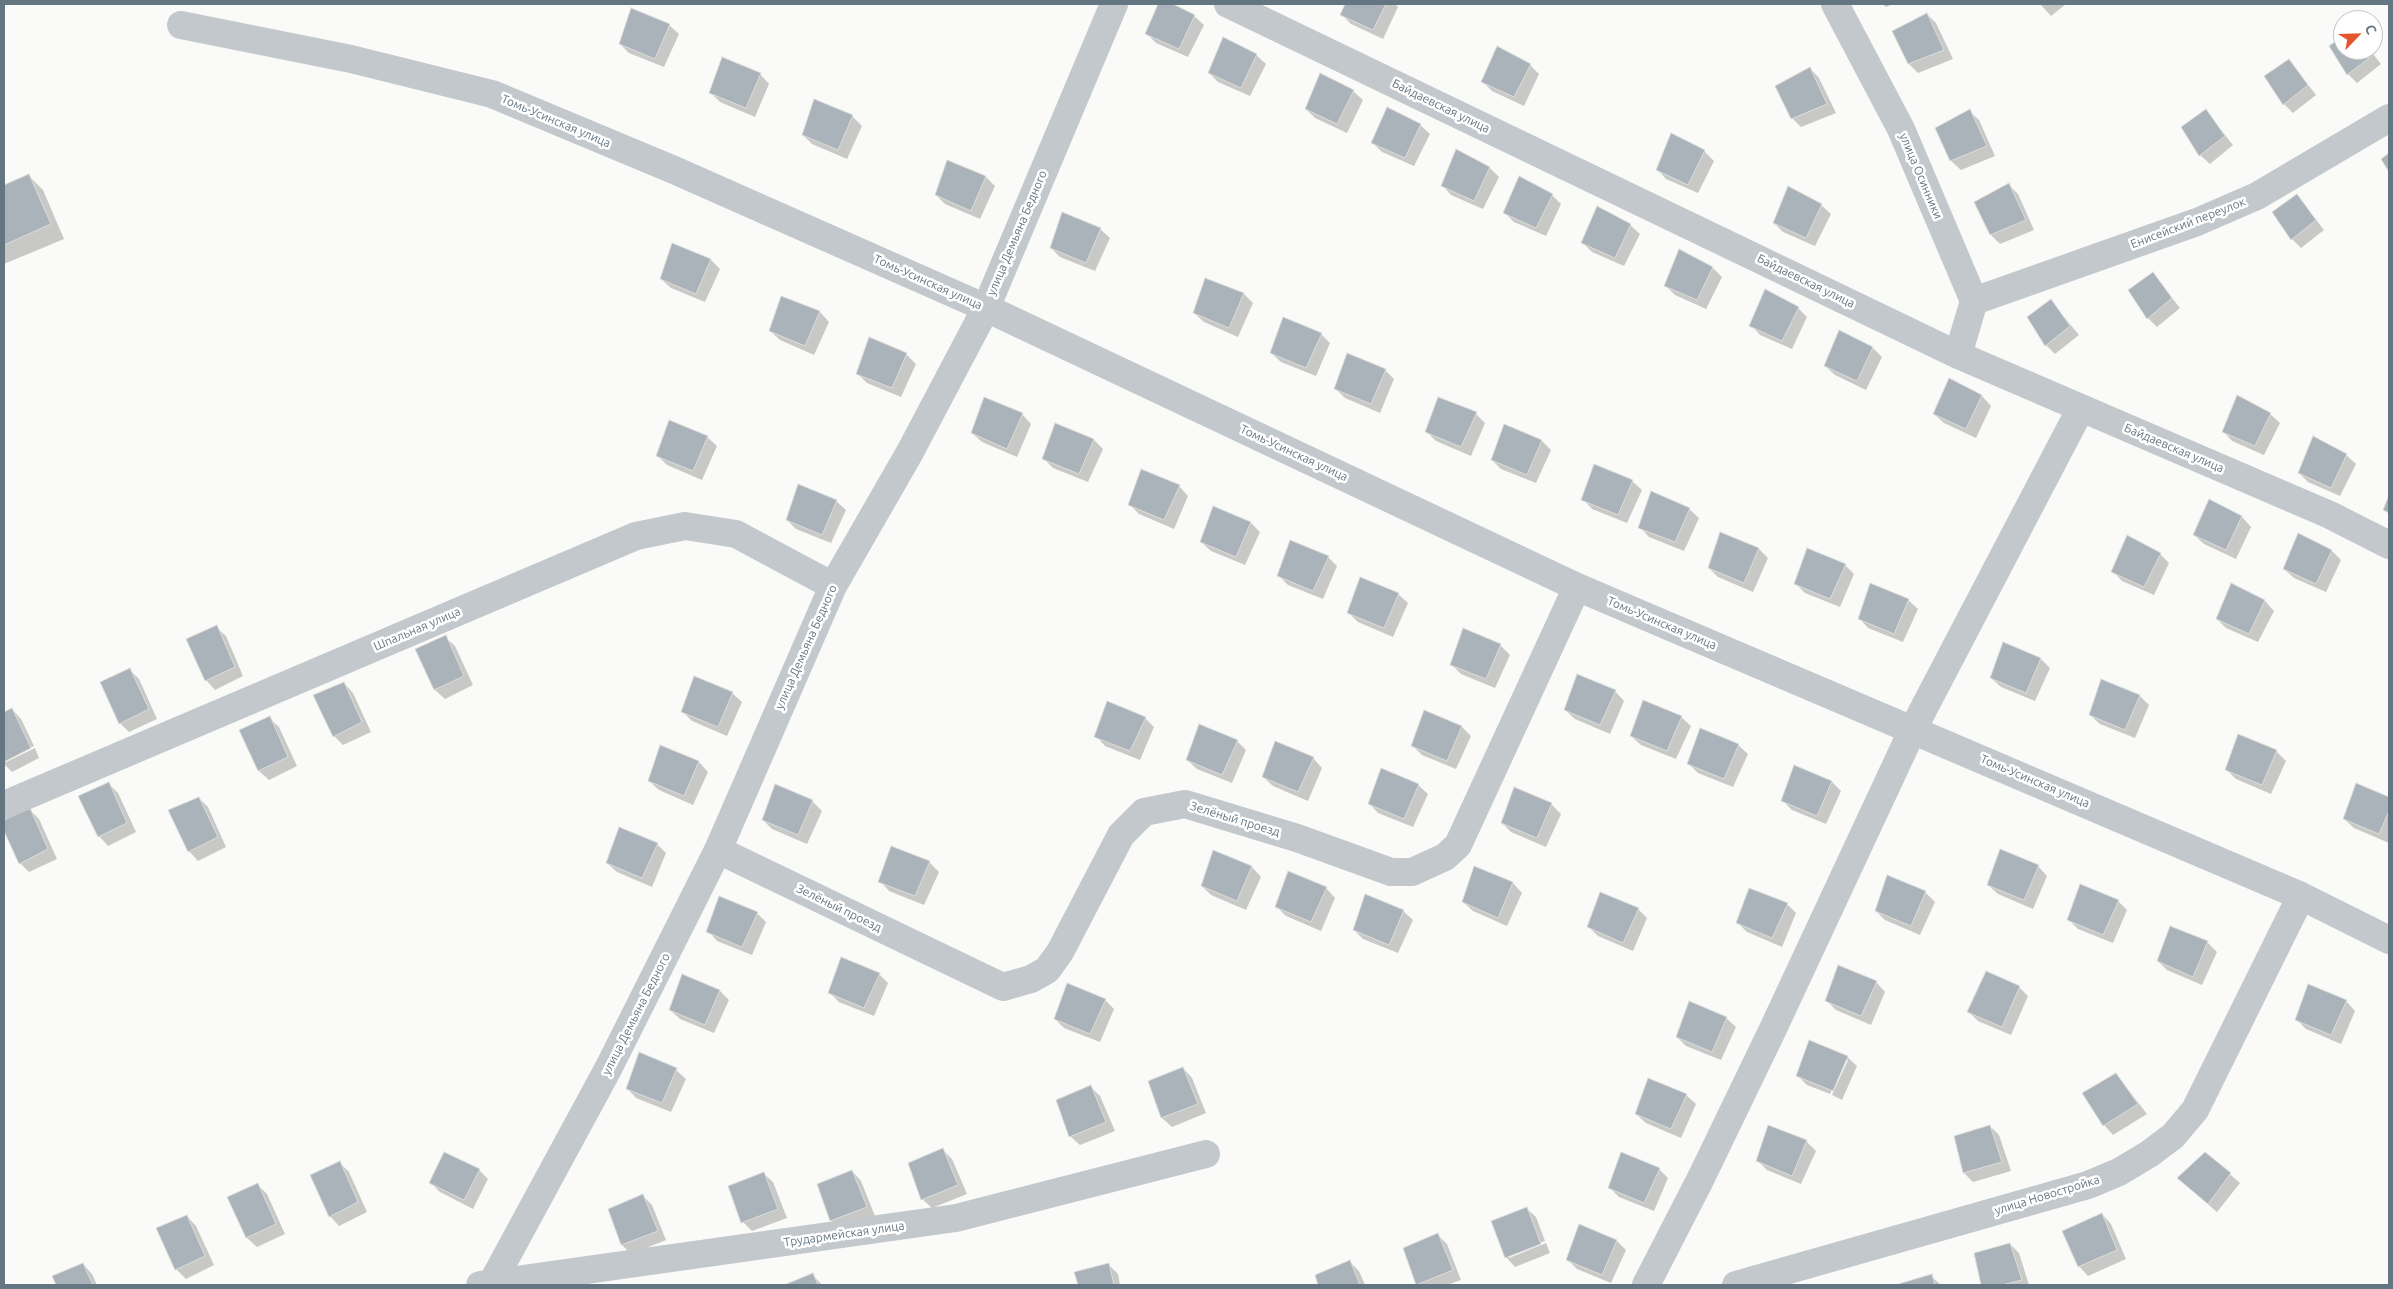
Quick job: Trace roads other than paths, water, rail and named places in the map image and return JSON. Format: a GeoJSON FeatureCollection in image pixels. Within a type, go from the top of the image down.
{"type":"FeatureCollection","features":[{"type":"Feature","properties":{"kind":"street","name":"улица Демьяна Бедного"},"geometry":{"type":"LineString","coordinates":[[486,1284],[608,1069],[718,850],[833,586],[910,452],[986,308],[1114,4]]}},
{"type":"Feature","properties":{"kind":"street","name":"Байдаевская улица"},"geometry":{"type":"LineString","coordinates":[[1228,4],[1958,355],[2330,515],[2389,546]]}},
{"type":"Feature","properties":{"kind":"street","name":"улица Осинники"},"geometry":{"type":"LineString","coordinates":[[1835,4],[1901,129],[1974,301]]}},
{"type":"Feature","properties":{"kind":"street","name":"Томь-Усинская улица"},"geometry":{"type":"LineString","coordinates":[[181,25],[351,59],[492,94],[674,170],[986,308],[1577,587],[2301,896],[2389,940]]}},
{"type":"Feature","properties":{"kind":"street","name":"Енисейский переулок"},"geometry":{"type":"LineString","coordinates":[[1974,301],[2197,222],[2256,196],[2389,118]]}},
{"type":"Feature","properties":{"kind":"street"},"geometry":{"type":"LineString","coordinates":[[1958,355],[1974,301]]}},
{"type":"Feature","properties":{"kind":"street"},"geometry":{"type":"LineString","coordinates":[[1646,1285],[1772,1031],[1913,729],[2081,408]]}},
{"type":"Feature","properties":{"kind":"street","name":"Шпальная улица"},"geometry":{"type":"LineString","coordinates":[[4,805],[636,536],[685,526],[736,534],[833,586]]}},
{"type":"Feature","properties":{"kind":"street","name":"Зелёный проезд"},"geometry":{"type":"LineString","coordinates":[[718,850],[1002,987],[1032,979],[1047,970],[1060,952],[1121,835],[1144,812],[1185,804],[1288,835],[1391,872],[1412,872],[1445,857],[1458,846],[1577,587]]}},
{"type":"Feature","properties":{"kind":"street","name":"улица Новостройка"},"geometry":{"type":"LineString","coordinates":[[1736,1285],[2088,1185],[2119,1172],[2149,1154],[2174,1136],[2195,1110],[2301,896]]}},
{"type":"Feature","properties":{"kind":"street","name":"Трудармейская улица"},"geometry":{"type":"LineString","coordinates":[[486,1284],[956,1218],[1206,1154]]}}]}
